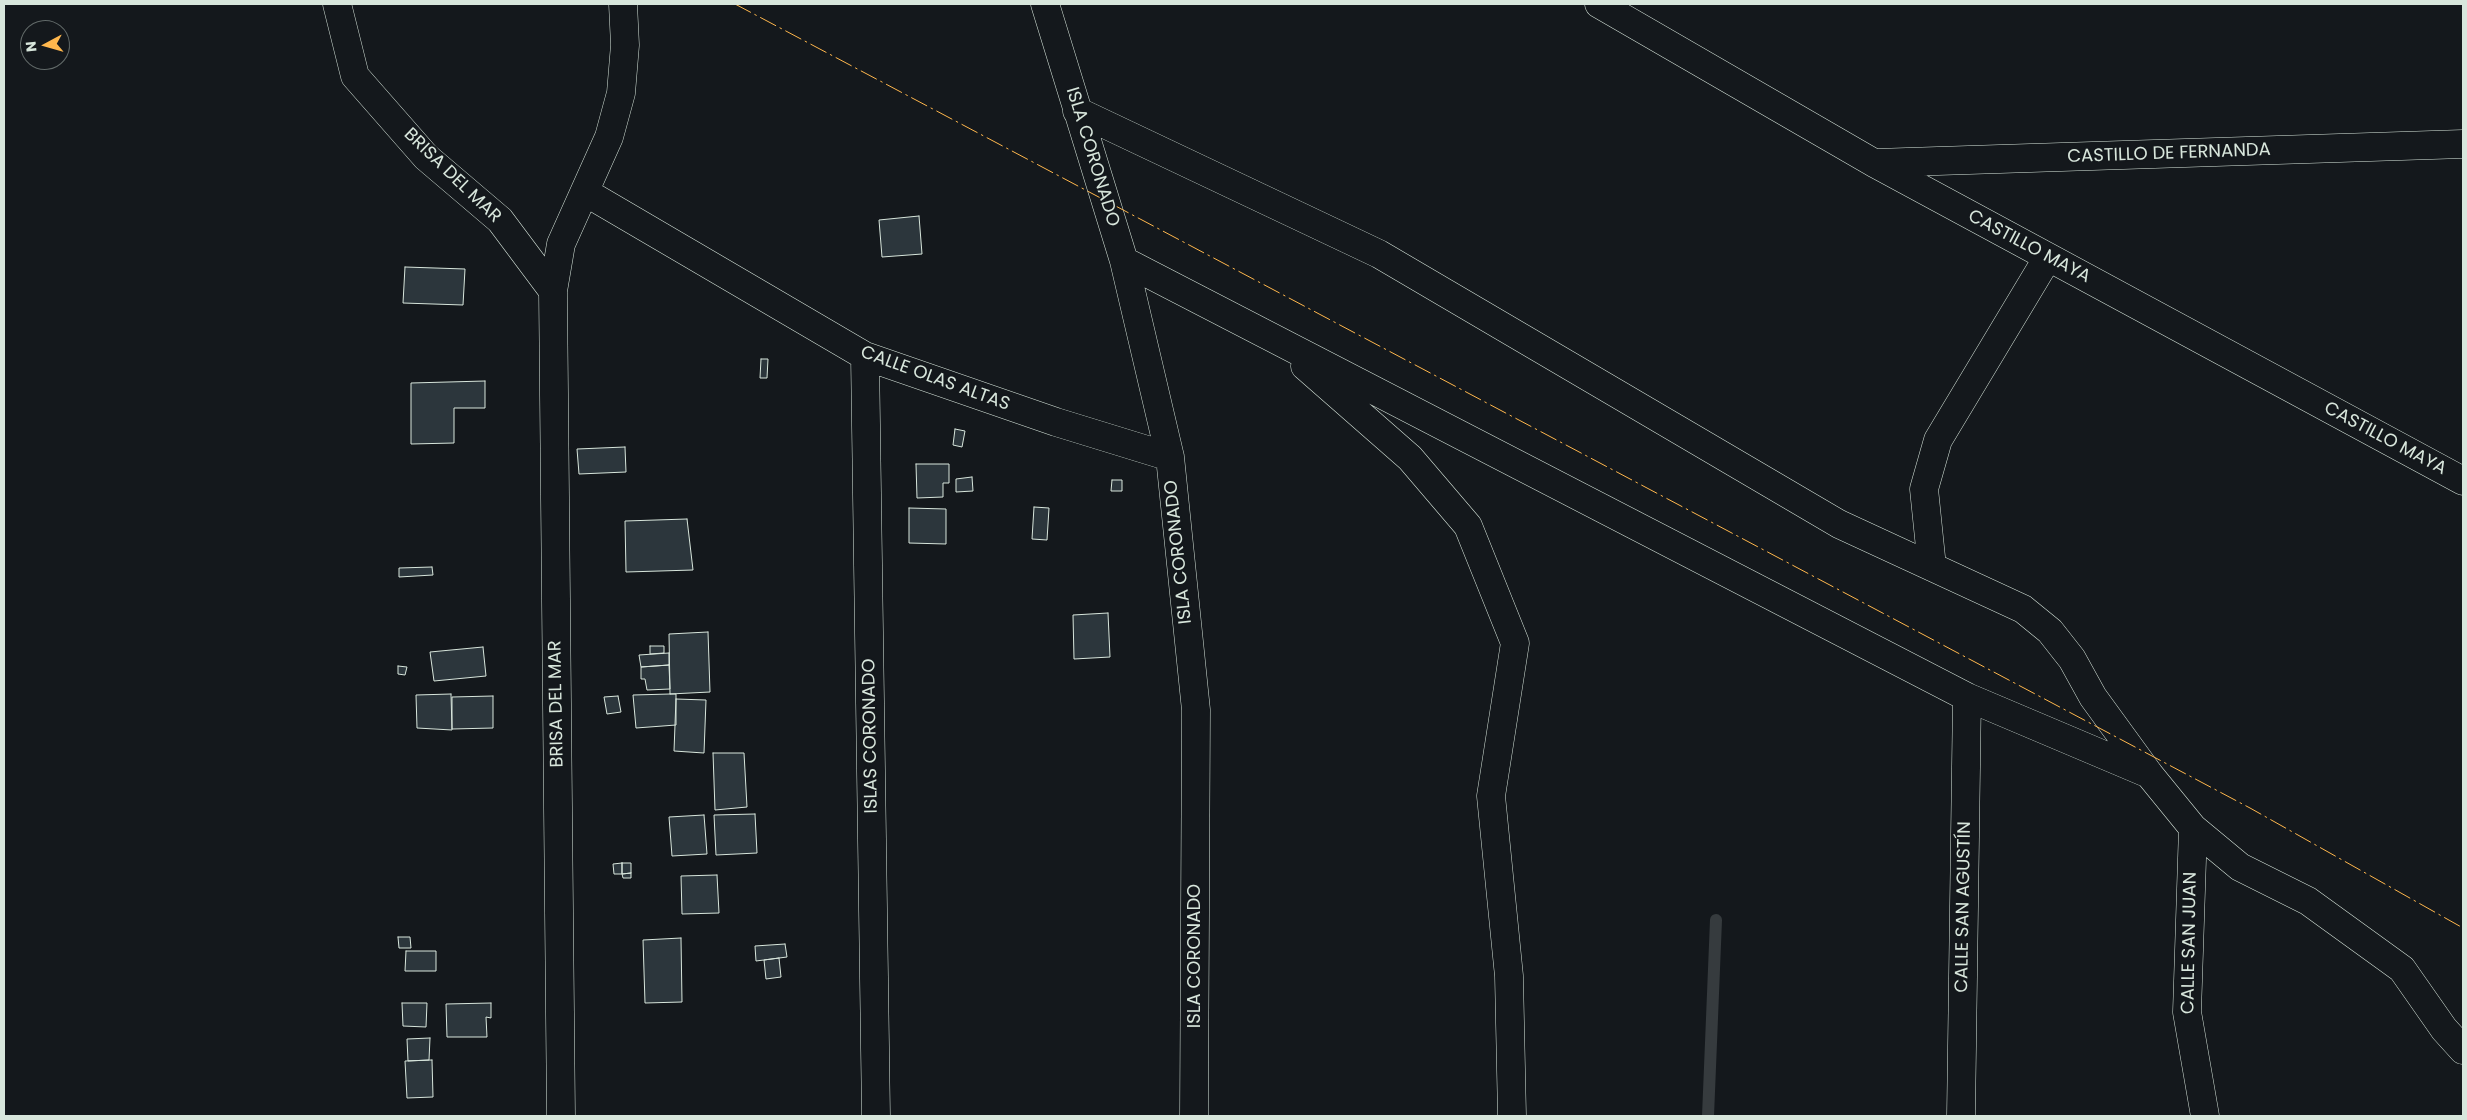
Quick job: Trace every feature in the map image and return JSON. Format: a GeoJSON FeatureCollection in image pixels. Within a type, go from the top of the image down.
{"type":"FeatureCollection","features":[{"type":"Feature","properties":{"kind":"street","name":"BRISA DEL MAR"},"geometry":{"type":"LineString","coordinates":[[337,4],[356,76],[426,157],[500,220],[553,291]]}},
{"type":"Feature","properties":{"kind":"street","name":"BRISA DEL MAR"},"geometry":{"type":"LineString","coordinates":[[561,1116],[553,291],[561,244],[609,137],[621,93],[625,45],[623,4]]}},
{"type":"Feature","properties":{"kind":"street","name":"ISLA CORONADO"},"geometry":{"type":"LineString","coordinates":[[1045,4],[1124,261],[1170,457],[1196,710],[1194,1116]]}},
{"type":"Feature","properties":{"kind":"street","name":"CASTILLO MAYA"},"geometry":{"type":"LineString","coordinates":[[1599,4],[1874,163],[2463,481]]}},
{"type":"Feature","properties":{"kind":"street"},"geometry":{"type":"LineString","coordinates":[[1077,111],[1379,254],[1839,524],[2023,609],[2050,631],[2072,659],[2093,697],[2149,774],[2193,828],[2240,867],[2308,901],[2402,969],[2444,1029],[2463,1050]]}},
{"type":"Feature","properties":{"kind":"street","name":"CASTILLO DE FERNANDA"},"geometry":{"type":"LineString","coordinates":[[1874,163],[2463,144]]}},
{"type":"Feature","properties":{"kind":"street","name":"CALLE OLAS ALTAS"},"geometry":{"type":"LineString","coordinates":[[585,192],[865,356],[1056,422],[1170,457]]}},
{"type":"Feature","properties":{"kind":"street"},"geometry":{"type":"LineString","coordinates":[[1932,567],[1924,489],[1938,440],[2048,257]]}},
{"type":"Feature","properties":{"kind":"street"},"geometry":{"type":"LineString","coordinates":[[1124,261],[1967,697],[2149,774]]}},
{"type":"Feature","properties":{"kind":"street"},"geometry":{"type":"LineString","coordinates":[[1272,338],[1410,458],[1468,526],[1515,643],[1491,796],[1509,976],[1512,1116]]}},
{"type":"Feature","properties":{"kind":"street","name":"ISLAS CORONADO"},"geometry":{"type":"LineString","coordinates":[[865,356],[876,1116]]}},
{"type":"Feature","properties":{"kind":"street","name":"CALLE SAN AGUSTÍN"},"geometry":{"type":"LineString","coordinates":[[1961,1116],[1967,697]]}},
{"type":"Feature","properties":{"kind":"street","name":"CALLE SAN JUAN"},"geometry":{"type":"LineString","coordinates":[[2193,828],[2187,1012],[2205,1116]]}},
{"type":"Feature","properties":{"kind":"building"},"geometry":{"type":"Polygon","coordinates":[[[919,216],[922,254],[882,257],[879,220],[919,216]]]}},
{"type":"Feature","properties":{"kind":"building"},"geometry":{"type":"Polygon","coordinates":[[[405,267],[465,269],[463,305],[403,303],[405,267]]]}},
{"type":"Feature","properties":{"kind":"building"},"geometry":{"type":"Polygon","coordinates":[[[761,359],[768,359],[767,378],[760,378],[761,359]]]}},
{"type":"Feature","properties":{"kind":"building"},"geometry":{"type":"Polygon","coordinates":[[[485,381],[485,408],[454,408],[454,443],[411,444],[411,383],[485,381]]]}},
{"type":"Feature","properties":{"kind":"building"},"geometry":{"type":"Polygon","coordinates":[[[955,429],[965,431],[962,447],[953,445],[955,429]]]}},
{"type":"Feature","properties":{"kind":"building"},"geometry":{"type":"Polygon","coordinates":[[[625,447],[626,472],[579,474],[577,449],[625,447]]]}},
{"type":"Feature","properties":{"kind":"building"},"geometry":{"type":"Polygon","coordinates":[[[916,464],[949,464],[949,483],[943,483],[943,497],[917,498],[916,464]]]}},
{"type":"Feature","properties":{"kind":"building"},"geometry":{"type":"Polygon","coordinates":[[[972,477],[973,491],[956,492],[956,479],[972,477]]]}},
{"type":"Feature","properties":{"kind":"building"},"geometry":{"type":"Polygon","coordinates":[[[1112,480],[1122,480],[1122,491],[1111,491],[1112,480]]]}},
{"type":"Feature","properties":{"kind":"building"},"geometry":{"type":"Polygon","coordinates":[[[1034,507],[1049,508],[1047,540],[1032,539],[1034,507]]]}},
{"type":"Feature","properties":{"kind":"building"},"geometry":{"type":"Polygon","coordinates":[[[909,508],[946,509],[946,544],[909,543],[909,508]]]}},
{"type":"Feature","properties":{"kind":"building"},"geometry":{"type":"Polygon","coordinates":[[[687,519],[693,570],[626,572],[625,521],[687,519]]]}},
{"type":"Feature","properties":{"kind":"building"},"geometry":{"type":"Polygon","coordinates":[[[432,567],[433,575],[399,577],[399,568],[432,567]]]}},
{"type":"Feature","properties":{"kind":"building"},"geometry":{"type":"Polygon","coordinates":[[[1108,613],[1110,657],[1074,659],[1073,615],[1108,613]]]}},
{"type":"Feature","properties":{"kind":"building"},"geometry":{"type":"Polygon","coordinates":[[[708,632],[710,692],[670,694],[669,634],[708,632]]]}},
{"type":"Feature","properties":{"kind":"building"},"geometry":{"type":"Polygon","coordinates":[[[650,646],[664,646],[664,653],[650,654],[650,646]]]}},
{"type":"Feature","properties":{"kind":"building"},"geometry":{"type":"Polygon","coordinates":[[[483,647],[486,676],[434,681],[430,652],[483,647]]]}},
{"type":"Feature","properties":{"kind":"building"},"geometry":{"type":"Polygon","coordinates":[[[669,653],[669,665],[641,667],[639,655],[669,653]]]}},
{"type":"Feature","properties":{"kind":"building"},"geometry":{"type":"Polygon","coordinates":[[[669,665],[670,689],[647,690],[645,679],[641,679],[641,667],[669,665]]]}},
{"type":"Feature","properties":{"kind":"building"},"geometry":{"type":"Polygon","coordinates":[[[398,666],[407,667],[405,675],[398,674],[398,666]]]}},
{"type":"Feature","properties":{"kind":"building"},"geometry":{"type":"Polygon","coordinates":[[[451,694],[452,730],[417,728],[416,695],[451,694]]]}},
{"type":"Feature","properties":{"kind":"building"},"geometry":{"type":"Polygon","coordinates":[[[676,694],[676,725],[636,728],[633,695],[676,694]]]}},
{"type":"Feature","properties":{"kind":"building"},"geometry":{"type":"Polygon","coordinates":[[[493,696],[493,728],[452,729],[452,697],[493,696]]]}},
{"type":"Feature","properties":{"kind":"building"},"geometry":{"type":"Polygon","coordinates":[[[618,696],[621,712],[607,714],[604,697],[618,696]]]}},
{"type":"Feature","properties":{"kind":"building"},"geometry":{"type":"Polygon","coordinates":[[[676,699],[706,700],[704,753],[674,751],[676,699]]]}},
{"type":"Feature","properties":{"kind":"building"},"geometry":{"type":"Polygon","coordinates":[[[713,753],[744,753],[747,807],[715,810],[713,753]]]}},
{"type":"Feature","properties":{"kind":"building"},"geometry":{"type":"Polygon","coordinates":[[[755,814],[757,853],[716,855],[714,815],[755,814]]]}},
{"type":"Feature","properties":{"kind":"building"},"geometry":{"type":"Polygon","coordinates":[[[704,815],[707,854],[672,856],[669,817],[704,815]]]}},
{"type":"Feature","properties":{"kind":"building"},"geometry":{"type":"Polygon","coordinates":[[[622,863],[631,863],[631,873],[622,874],[622,863]]]}},
{"type":"Feature","properties":{"kind":"building"},"geometry":{"type":"Polygon","coordinates":[[[622,863],[622,874],[614,874],[613,864],[622,863]]]}},
{"type":"Feature","properties":{"kind":"building"},"geometry":{"type":"Polygon","coordinates":[[[631,873],[631,878],[623,878],[622,874],[631,873]]]}},
{"type":"Feature","properties":{"kind":"building"},"geometry":{"type":"Polygon","coordinates":[[[717,875],[719,913],[682,914],[681,876],[717,875]]]}},
{"type":"Feature","properties":{"kind":"building"},"geometry":{"type":"Polygon","coordinates":[[[398,937],[410,937],[411,948],[399,948],[398,937]]]}},
{"type":"Feature","properties":{"kind":"building"},"geometry":{"type":"Polygon","coordinates":[[[681,938],[682,1002],[645,1003],[643,940],[681,938]]]}},
{"type":"Feature","properties":{"kind":"building"},"geometry":{"type":"Polygon","coordinates":[[[785,944],[787,957],[756,961],[755,946],[785,944]]]}},
{"type":"Feature","properties":{"kind":"building"},"geometry":{"type":"Polygon","coordinates":[[[406,951],[436,951],[436,971],[405,971],[406,951]]]}},
{"type":"Feature","properties":{"kind":"building"},"geometry":{"type":"Polygon","coordinates":[[[779,958],[781,977],[766,979],[764,960],[779,958]]]}},
{"type":"Feature","properties":{"kind":"building"},"geometry":{"type":"Polygon","coordinates":[[[402,1003],[427,1003],[426,1027],[403,1026],[402,1003]]]}},
{"type":"Feature","properties":{"kind":"building"},"geometry":{"type":"Polygon","coordinates":[[[491,1003],[491,1018],[486,1017],[487,1037],[447,1037],[446,1004],[491,1003]]]}},
{"type":"Feature","properties":{"kind":"building"},"geometry":{"type":"Polygon","coordinates":[[[430,1038],[429,1060],[408,1061],[407,1039],[430,1038]]]}},
{"type":"Feature","properties":{"kind":"building"},"geometry":{"type":"Polygon","coordinates":[[[432,1060],[433,1097],[407,1098],[405,1061],[432,1060]]]}},
{"type":"Feature","properties":{"kind":"waterway"},"geometry":{"type":"LineString","coordinates":[[1708,1116],[1716,920]]}},
{"type":"Feature","properties":{"kind":"power"},"geometry":{"type":"LineString","coordinates":[[735,4],[2250,808],[2463,928]]}}]}
